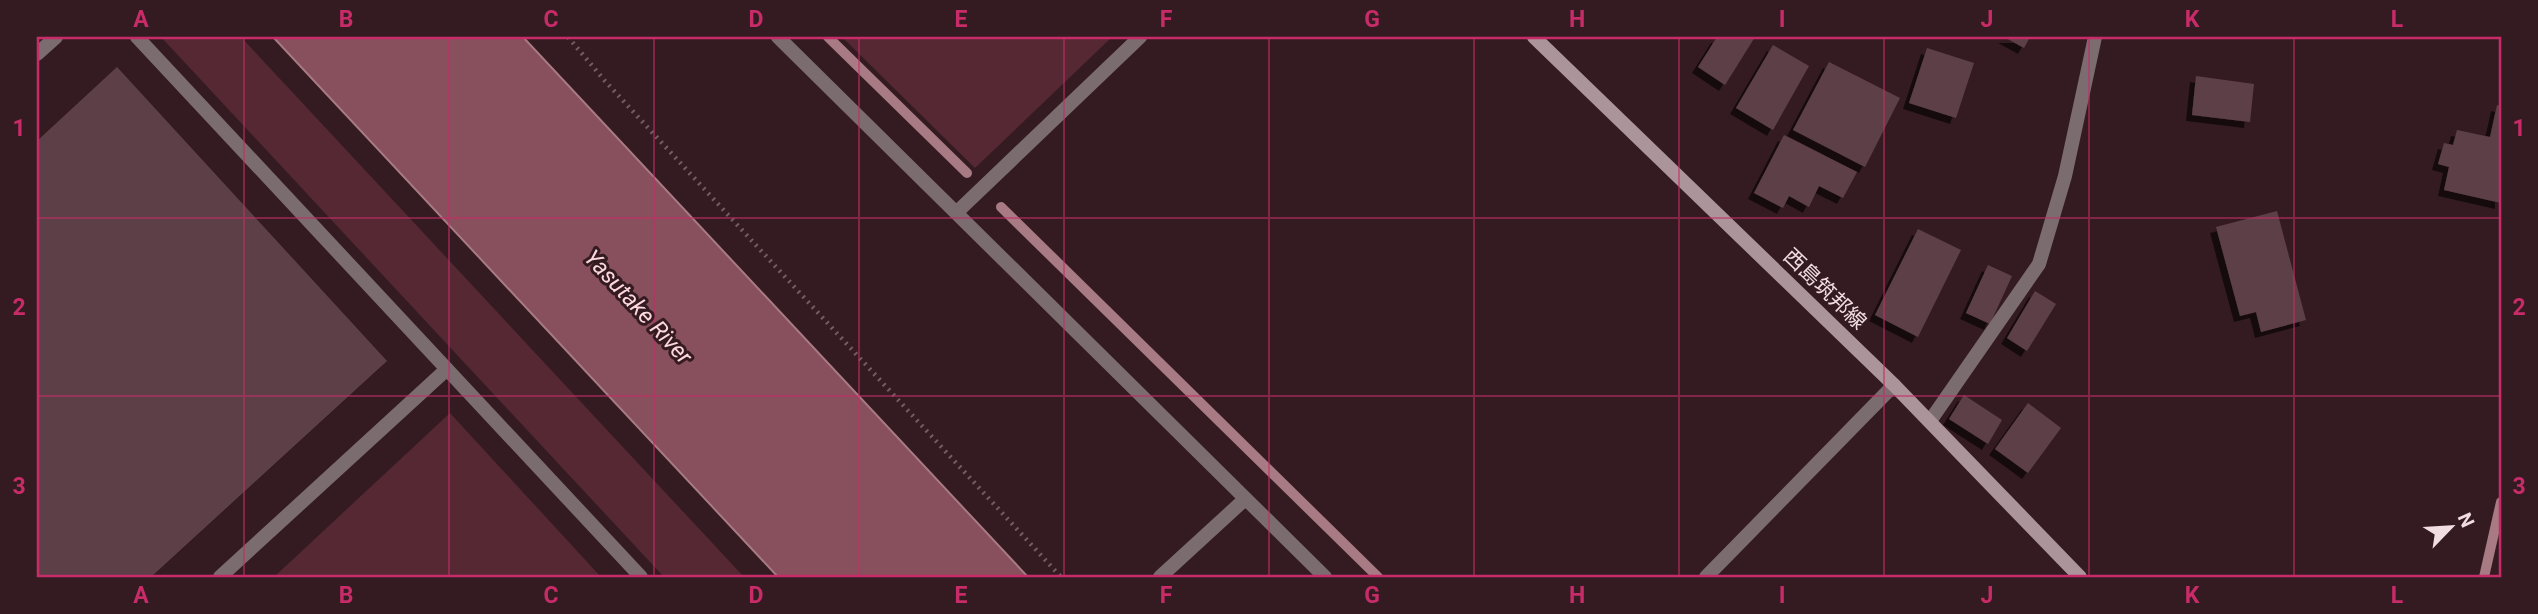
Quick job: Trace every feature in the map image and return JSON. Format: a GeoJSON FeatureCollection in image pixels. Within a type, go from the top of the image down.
{"type":"FeatureCollection","features":[{"type":"Feature","properties":{"kind":"main road","name":"西島筑邦線"},"geometry":{"type":"LineString","coordinates":[[1534,37],[1894,385],[2080,577]]}},
{"type":"Feature","properties":{"kind":"street"},"geometry":{"type":"LineString","coordinates":[[37,54],[56,37]]}},
{"type":"Feature","properties":{"kind":"street"},"geometry":{"type":"LineString","coordinates":[[137,37],[641,577]]}},
{"type":"Feature","properties":{"kind":"street"},"geometry":{"type":"LineString","coordinates":[[778,37],[1244,500],[1325,577]]}},
{"type":"Feature","properties":{"kind":"street"},"geometry":{"type":"LineString","coordinates":[[956,213],[1140,37]]}},
{"type":"Feature","properties":{"kind":"street"},"geometry":{"type":"LineString","coordinates":[[1930,421],[2039,264],[2065,176],[2095,37]]}},
{"type":"Feature","properties":{"kind":"street"},"geometry":{"type":"LineString","coordinates":[[220,577],[447,369]]}},
{"type":"Feature","properties":{"kind":"street"},"geometry":{"type":"LineString","coordinates":[[1706,577],[1894,385]]}},
{"type":"Feature","properties":{"kind":"street"},"geometry":{"type":"LineString","coordinates":[[1160,577],[1244,500]]}},
{"type":"Feature","properties":{"kind":"path"},"geometry":{"type":"LineString","coordinates":[[568,37],[605,81],[1061,577]]}},
{"type":"Feature","properties":{"kind":"shaded area"},"geometry":{"type":"Polygon","coordinates":[[[161,37],[241,37],[744,577],[664,577],[161,37]]]}},
{"type":"Feature","properties":{"kind":"shaded area"},"geometry":{"type":"Polygon","coordinates":[[[842,37],[1112,37],[975,168],[842,37]]]}},
{"type":"Feature","properties":{"kind":"shaded area"},"geometry":{"type":"Polygon","coordinates":[[[450,413],[601,577],[274,577],[450,413]]]}},
{"type":"Feature","properties":{"kind":"water","name":"Yasutake River"},"geometry":{"type":"Polygon","coordinates":[[[273,37],[523,37],[1028,577],[778,577],[273,37]]]}},
{"type":"Feature","properties":{"kind":"building"},"geometry":{"type":"Polygon","coordinates":[[[1717,37],[1755,37],[1725,85],[1698,67],[1717,37]]]}},
{"type":"Feature","properties":{"kind":"building"},"geometry":{"type":"Polygon","coordinates":[[[2004,37],[2030,37],[2024,48],[2004,37]]]}},
{"type":"Feature","properties":{"kind":"building"},"geometry":{"type":"Polygon","coordinates":[[[1773,45],[1809,66],[1773,130],[1736,108],[1773,45]]]}},
{"type":"Feature","properties":{"kind":"building"},"geometry":{"type":"Polygon","coordinates":[[[1927,48],[1974,63],[1956,118],[1909,103],[1927,48]]]}},
{"type":"Feature","properties":{"kind":"building"},"geometry":{"type":"Polygon","coordinates":[[[1829,62],[1900,98],[1865,167],[1793,130],[1829,62]]]}},
{"type":"Feature","properties":{"kind":"building"},"geometry":{"type":"Polygon","coordinates":[[[117,67],[387,361],[151,577],[37,577],[37,141],[117,67]]]}},
{"type":"Feature","properties":{"kind":"building"},"geometry":{"type":"Polygon","coordinates":[[[2196,76],[2254,84],[2250,122],[2192,115],[2196,76]]]}},
{"type":"Feature","properties":{"kind":"building"},"geometry":{"type":"Polygon","coordinates":[[[2497,105],[2501,106],[2501,203],[2444,190],[2449,167],[2438,164],[2444,143],[2453,145],[2457,130],[2490,137],[2497,105]]]}},
{"type":"Feature","properties":{"kind":"building"},"geometry":{"type":"Polygon","coordinates":[[[1784,135],[1857,172],[1843,198],[1819,186],[1809,207],[1789,196],[1783,208],[1754,193],[1784,135]]]}},
{"type":"Feature","properties":{"kind":"building"},"geometry":{"type":"Polygon","coordinates":[[[2277,211],[2306,320],[2261,332],[2256,312],[2240,316],[2216,227],[2277,211]]]}},
{"type":"Feature","properties":{"kind":"building"},"geometry":{"type":"Polygon","coordinates":[[[1918,229],[1961,250],[1918,337],[1875,315],[1918,229]]]}},
{"type":"Feature","properties":{"kind":"building"},"geometry":{"type":"Polygon","coordinates":[[[1988,265],[2012,276],[1990,324],[1966,313],[1988,265]]]}},
{"type":"Feature","properties":{"kind":"building"},"geometry":{"type":"Polygon","coordinates":[[[2035,291],[2056,304],[2027,351],[2007,338],[2035,291]]]}},
{"type":"Feature","properties":{"kind":"building"},"geometry":{"type":"Polygon","coordinates":[[[1964,395],[2002,420],[1988,444],[1949,419],[1964,395]]]}},
{"type":"Feature","properties":{"kind":"building"},"geometry":{"type":"Polygon","coordinates":[[[2028,403],[2061,428],[2028,473],[1995,449],[2028,403]]]}},
{"type":"Feature","properties":{"kind":"waterway"},"geometry":{"type":"LineString","coordinates":[[828,37],[967,173]]}},
{"type":"Feature","properties":{"kind":"waterway"},"geometry":{"type":"LineString","coordinates":[[1001,207],[1378,577]]}},
{"type":"Feature","properties":{"kind":"waterway"},"geometry":{"type":"LineString","coordinates":[[2484,577],[2501,502]]}}]}
